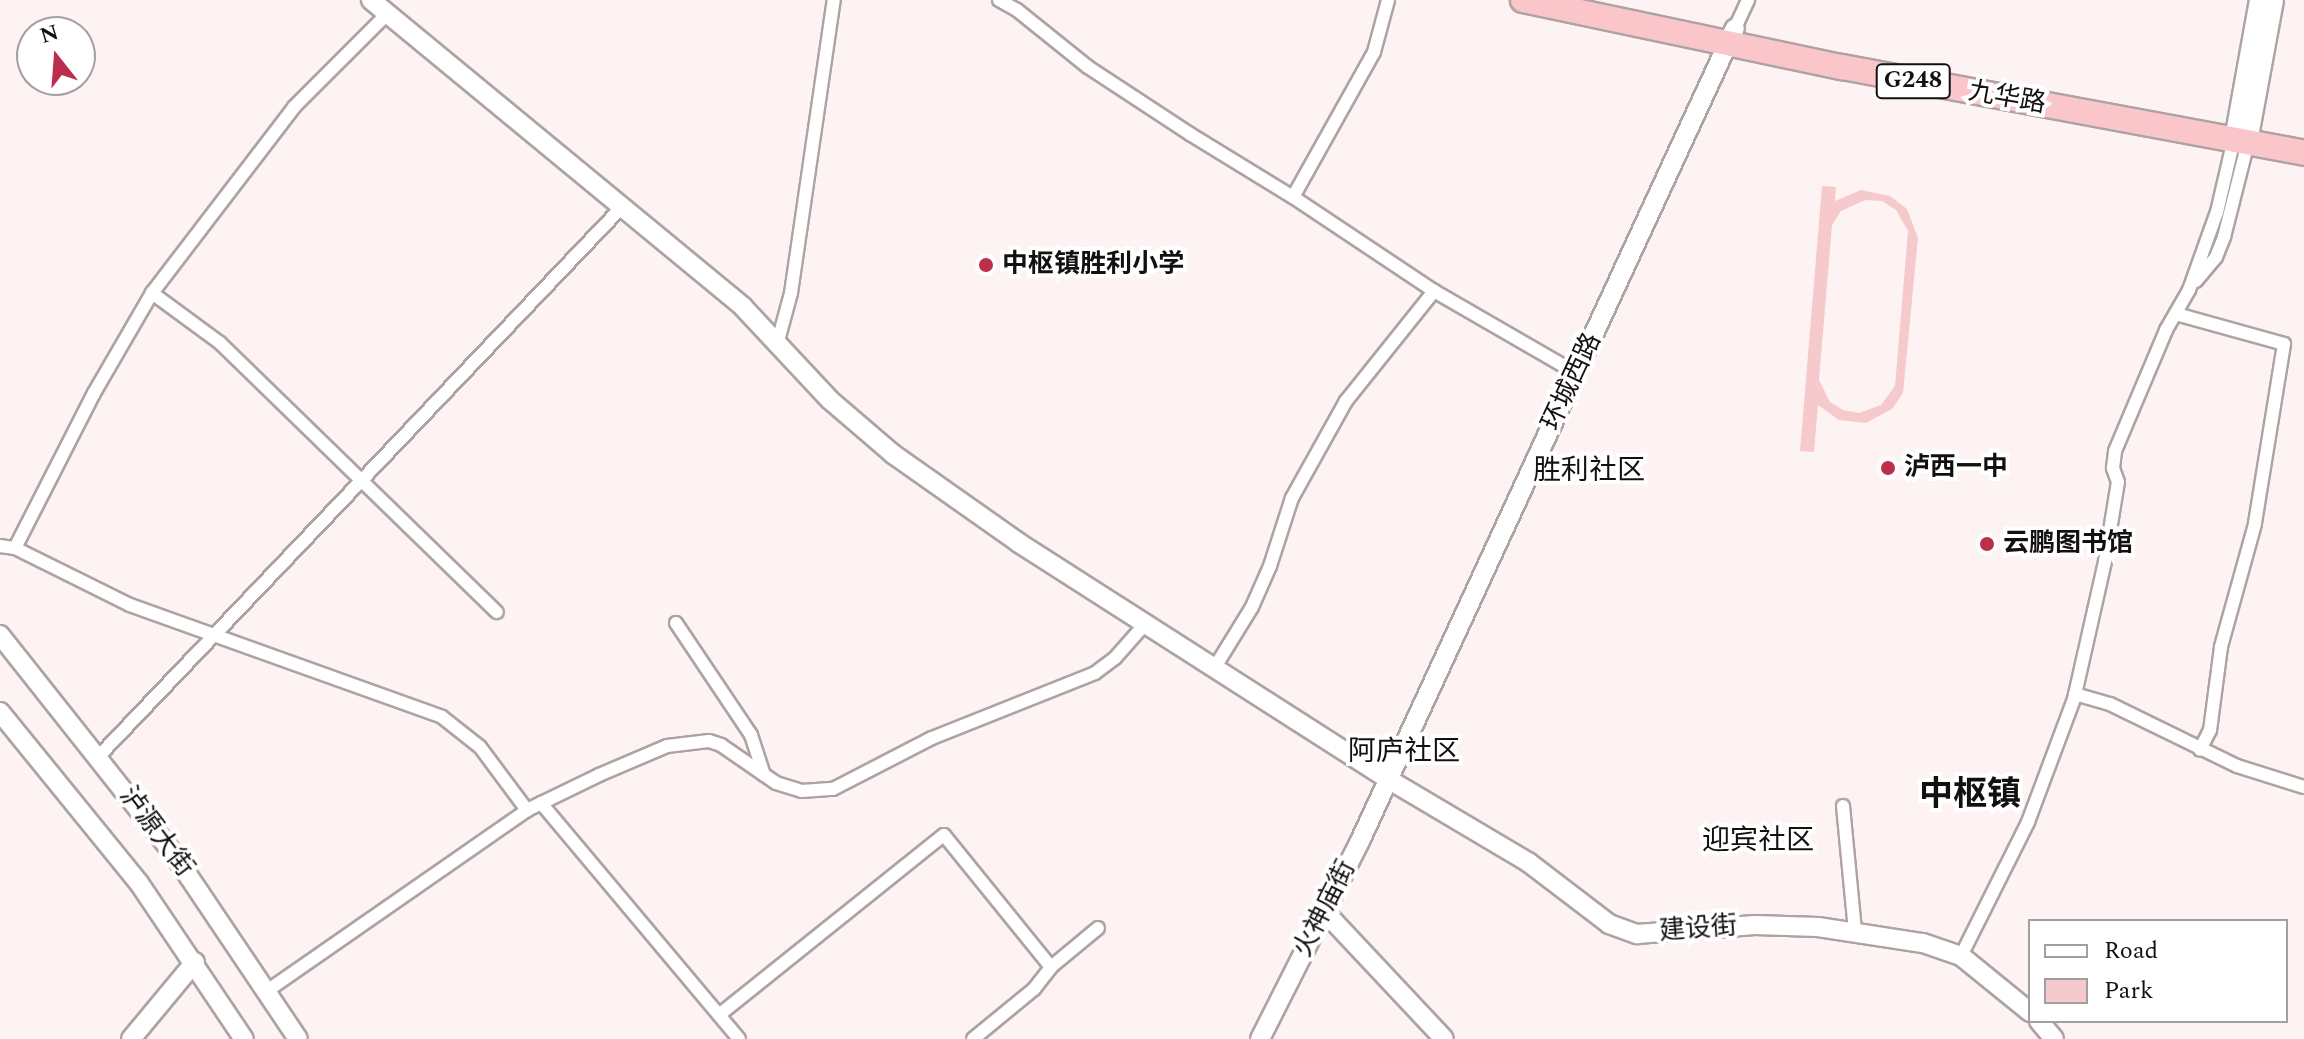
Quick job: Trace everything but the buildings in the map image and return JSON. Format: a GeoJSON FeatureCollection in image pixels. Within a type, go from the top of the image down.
{"type":"FeatureCollection","features":[{"type":"Feature","properties":{"kind":"highway","name":"九华路"},"geometry":{"type":"LineString","coordinates":[[1523,0],[1732,36],[2242,133],[2304,137]]}},
{"type":"Feature","properties":{"kind":"highway","name":"九华路"},"geometry":{"type":"LineString","coordinates":[[1599,0],[1732,36]]}},
{"type":"Feature","properties":{"kind":"highway","name":"九华路"},"geometry":{"type":"LineString","coordinates":[[2242,133],[2304,153]]}},
{"type":"Feature","properties":{"kind":"street","name":"建设街"},"geometry":{"type":"LineString","coordinates":[[371,0],[743,307],[830,400],[893,454],[1019,543],[1388,779],[1517,855],[1621,931],[1637,934],[1770,925],[1855,931],[1923,943],[1961,956],[2028,1010]]}},
{"type":"Feature","properties":{"kind":"street"},"geometry":{"type":"LineString","coordinates":[[778,341],[791,293],[834,0]]}},
{"type":"Feature","properties":{"kind":"street"},"geometry":{"type":"LineString","coordinates":[[1293,197],[1374,52],[1388,0]]}},
{"type":"Feature","properties":{"kind":"street"},"geometry":{"type":"LineString","coordinates":[[1732,36],[1748,0]]}},
{"type":"Feature","properties":{"kind":"street"},"geometry":{"type":"LineString","coordinates":[[2242,133],[2259,0]]}},
{"type":"Feature","properties":{"kind":"street"},"geometry":{"type":"LineString","coordinates":[[1961,956],[2028,822],[2075,694],[2118,482],[2113,468],[2115,451],[2189,290],[2217,212],[2242,133],[2274,0]]}},
{"type":"Feature","properties":{"kind":"street"},"geometry":{"type":"LineString","coordinates":[[1008,2],[1088,67],[1434,291],[1576,373]]}},
{"type":"Feature","properties":{"kind":"street"},"geometry":{"type":"LineString","coordinates":[[15,548],[101,380],[152,293],[294,107],[387,14]]}},
{"type":"Feature","properties":{"kind":"street","name":"环城西路"},"geometry":{"type":"LineString","coordinates":[[1388,779],[1732,36]]}},
{"type":"Feature","properties":{"kind":"street"},"geometry":{"type":"LineString","coordinates":[[98,757],[621,208]]}},
{"type":"Feature","properties":{"kind":"street"},"geometry":{"type":"LineString","coordinates":[[1215,667],[1264,582],[1292,498],[1346,401],[1434,291]]}},
{"type":"Feature","properties":{"kind":"street"},"geometry":{"type":"LineString","coordinates":[[152,293],[220,343],[497,612]]}},
{"type":"Feature","properties":{"kind":"street"},"geometry":{"type":"LineString","coordinates":[[2176,314],[2284,344],[2255,524],[2221,647],[2210,730],[2200,750]]}},
{"type":"Feature","properties":{"kind":"street"},"geometry":{"type":"LineString","coordinates":[[0,546],[15,548],[109,596],[442,717],[480,747],[527,810]]}},
{"type":"Feature","properties":{"kind":"street"},"geometry":{"type":"LineString","coordinates":[[676,623],[751,735],[764,775]]}},
{"type":"Feature","properties":{"kind":"street"},"geometry":{"type":"LineString","coordinates":[[267,991],[527,810],[653,752],[691,741],[721,745],[776,783],[802,791],[840,786],[932,738],[1095,673],[1115,658],[1146,623]]}},
{"type":"Feature","properties":{"kind":"street","name":"泸源大街"},"geometry":{"type":"LineString","coordinates":[[0,635],[175,856],[298,1039]]}},
{"type":"Feature","properties":{"kind":"street"},"geometry":{"type":"LineString","coordinates":[[2075,694],[2110,704],[2200,750],[2304,787]]}},
{"type":"Feature","properties":{"kind":"street","name":"泸源大街"},"geometry":{"type":"LineString","coordinates":[[0,712],[110,845],[195,962],[244,1039]]}},
{"type":"Feature","properties":{"kind":"street","name":"火神庙街"},"geometry":{"type":"LineString","coordinates":[[1260,1039],[1388,779]]}},
{"type":"Feature","properties":{"kind":"street"},"geometry":{"type":"LineString","coordinates":[[541,803],[739,1039]]}},
{"type":"Feature","properties":{"kind":"street"},"geometry":{"type":"LineString","coordinates":[[1843,806],[1855,931]]}},
{"type":"Feature","properties":{"kind":"street"},"geometry":{"type":"LineString","coordinates":[[719,1015],[944,835],[1051,967]]}},
{"type":"Feature","properties":{"kind":"street"},"geometry":{"type":"LineString","coordinates":[[1324,911],[1444,1039]]}},
{"type":"Feature","properties":{"kind":"street"},"geometry":{"type":"LineString","coordinates":[[973,1039],[1034,989],[1051,967],[1098,928]]}},
{"type":"Feature","properties":{"kind":"street"},"geometry":{"type":"LineString","coordinates":[[131,1039],[195,962]]}},
{"type":"Feature","properties":{"kind":"street"},"geometry":{"type":"LineString","coordinates":[[2041,1023],[2054,1039]]}},
{"type":"Feature","properties":{"kind":"green space"},"geometry":{"type":"Polygon","coordinates":[[[1822,186],[1836,187],[1835,201],[1861,190],[1890,196],[1907,209],[1918,238],[1903,393],[1892,409],[1866,423],[1839,420],[1818,405],[1814,452],[1800,451],[1822,186]],[[1865,200],[1841,211],[1832,225],[1819,380],[1830,402],[1843,410],[1859,413],[1881,405],[1895,386],[1908,231],[1896,210],[1882,201],[1865,200]]]}},
{"type":"Feature","properties":{"kind":"place","name":"中枢镇胜利小学"},"geometry":{"type":"Point","coordinates":[986,265]}},
{"type":"Feature","properties":{"kind":"place","name":"泸西一中"},"geometry":{"type":"Point","coordinates":[1888,468]}},
{"type":"Feature","properties":{"kind":"place","name":"云鹏图书馆"},"geometry":{"type":"Point","coordinates":[1987,544]}},
{"type":"Feature","properties":{"kind":"district","name":"胜利社区"},"geometry":{"type":"Point","coordinates":[1589,471]}},
{"type":"Feature","properties":{"kind":"district","name":"阿庐社区"},"geometry":{"type":"Point","coordinates":[1404,752]}},
{"type":"Feature","properties":{"kind":"district","name":"中枢镇"},"geometry":{"type":"Point","coordinates":[1970,796]}},
{"type":"Feature","properties":{"kind":"district","name":"迎宾社区"},"geometry":{"type":"Point","coordinates":[1758,841]}}]}
